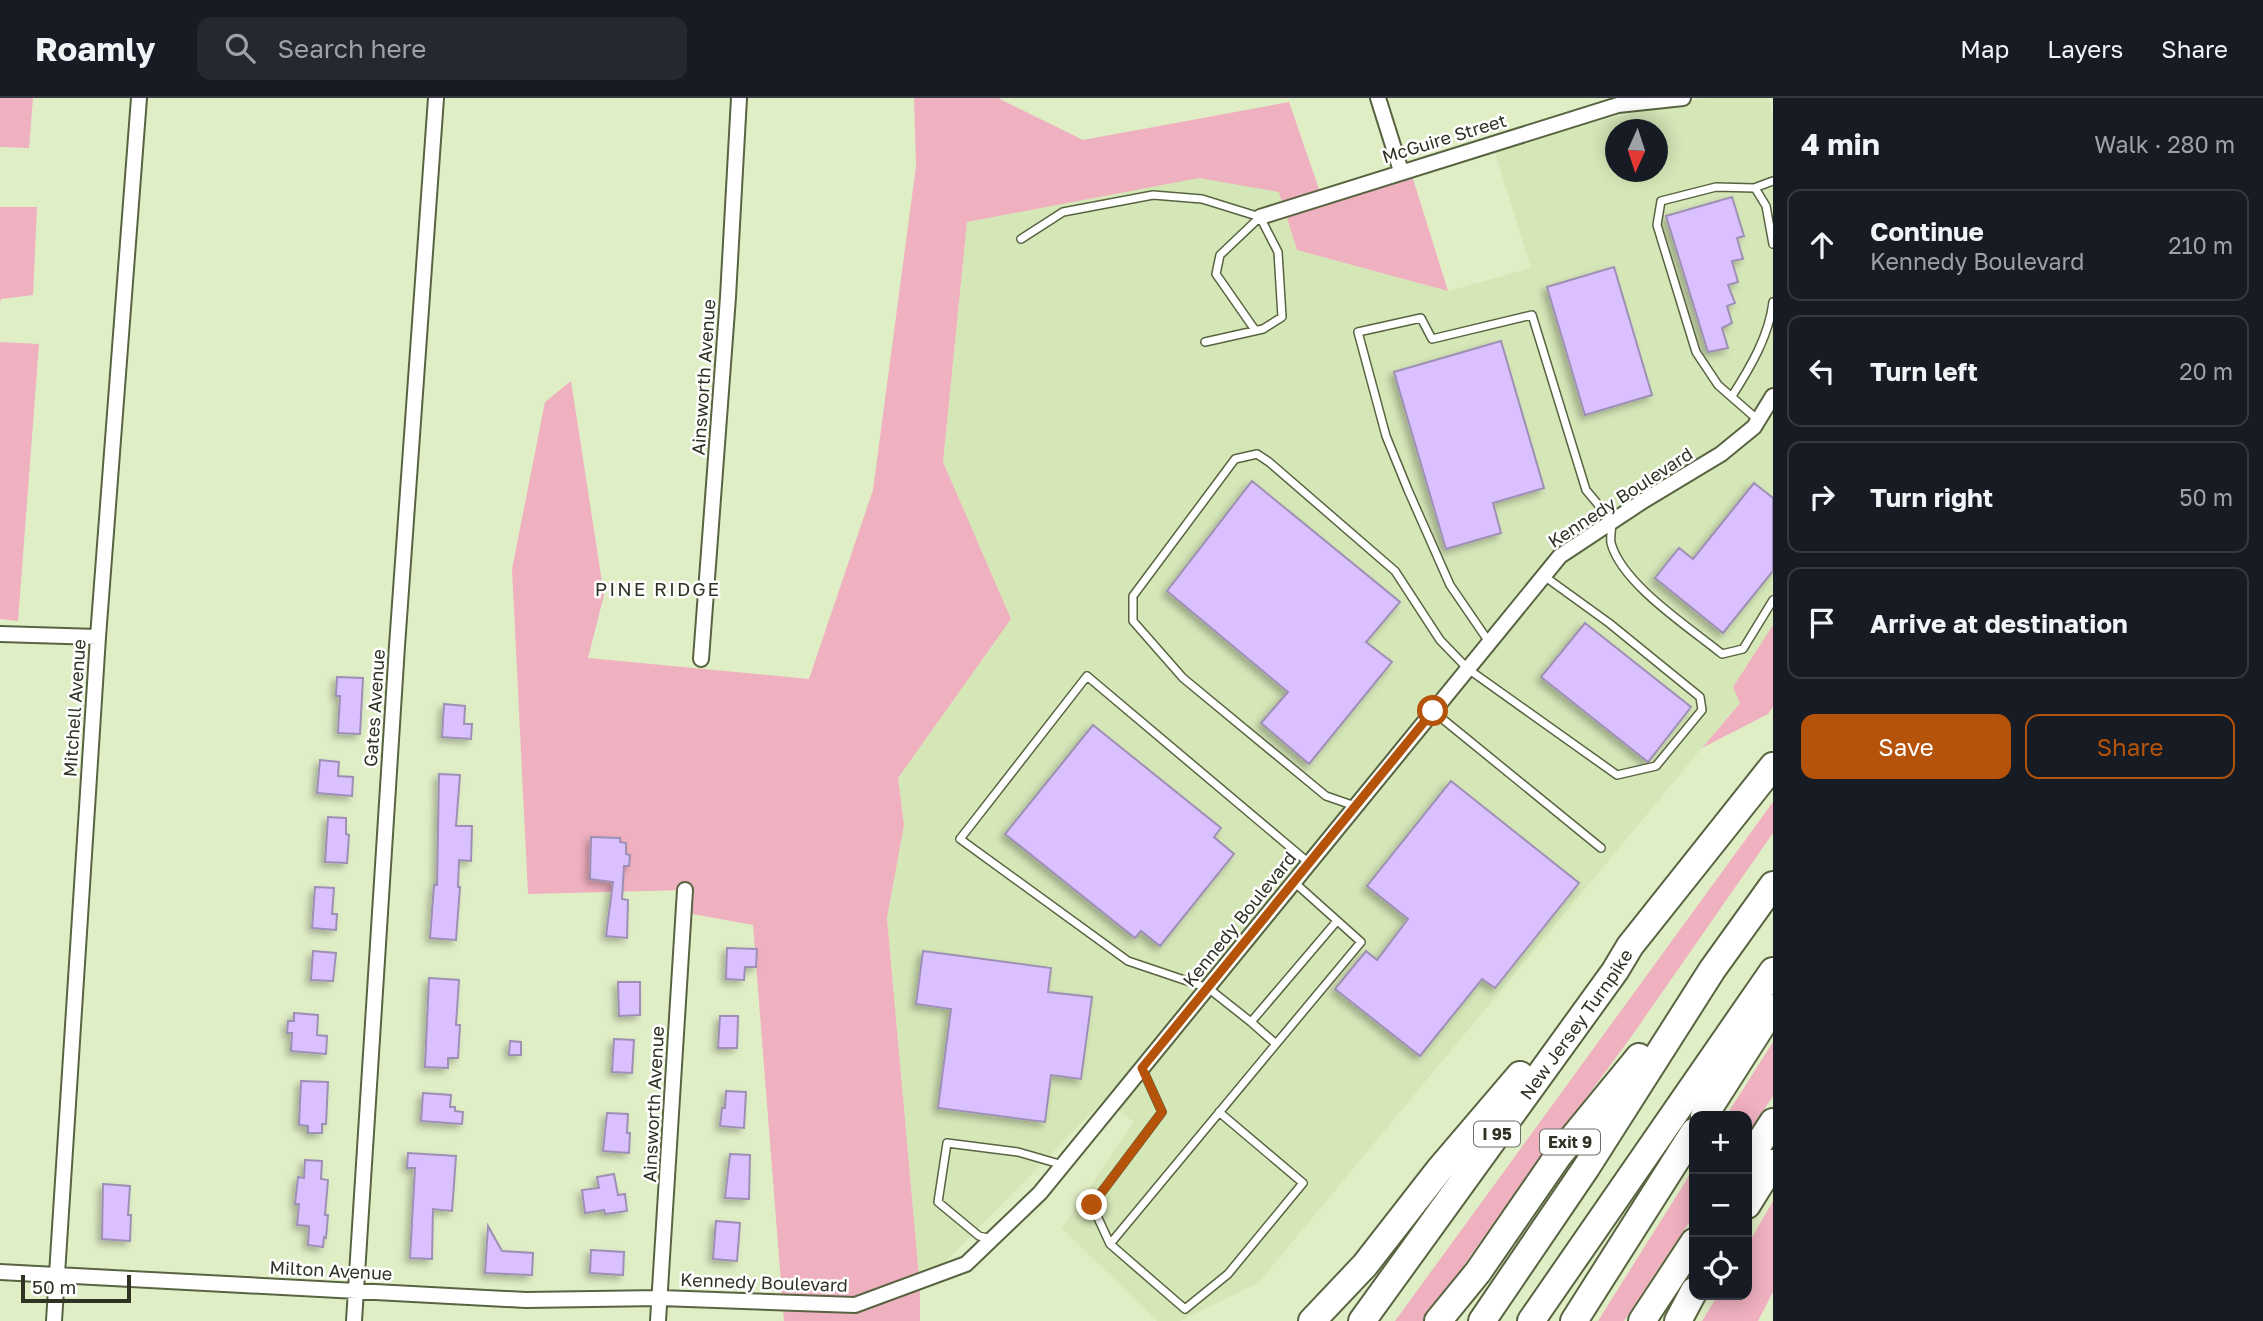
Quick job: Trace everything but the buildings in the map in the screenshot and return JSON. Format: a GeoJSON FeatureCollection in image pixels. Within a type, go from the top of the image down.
{"type":"FeatureCollection","features":[{"type":"Feature","properties":{"kind":"highway","name":"New Jersey Turnpike"},"geometry":{"type":"LineString","coordinates":[[1362,1321],[1615,971],[1630,946],[1773,766]]}},
{"type":"Feature","properties":{"kind":"highway"},"geometry":{"type":"LineString","coordinates":[[1482,1321],[1586,1168],[1712,970],[1773,885]]}},
{"type":"Feature","properties":{"kind":"highway"},"geometry":{"type":"LineString","coordinates":[[1312,1321],[1365,1265],[1439,1170],[1554,1037],[1609,965],[1630,946]]}},
{"type":"Feature","properties":{"kind":"highway","name":"Exit 9"},"geometry":{"type":"LineString","coordinates":[[1438,1321],[1478,1272],[1558,1156],[1712,970]]}},
{"type":"Feature","properties":{"kind":"highway"},"geometry":{"type":"LineString","coordinates":[[1531,1321],[1773,971]]}},
{"type":"Feature","properties":{"kind":"highway"},"geometry":{"type":"LineString","coordinates":[[1707,1111],[1773,1008]]}},
{"type":"Feature","properties":{"kind":"highway"},"geometry":{"type":"LineString","coordinates":[[1752,1154],[1773,1122]]}},
{"type":"Feature","properties":{"kind":"highway"},"geometry":{"type":"LineString","coordinates":[[1574,1321],[1689,1140]]}},
{"type":"Feature","properties":{"kind":"highway"},"geometry":{"type":"LineString","coordinates":[[1752,1197],[1773,1163]]}},
{"type":"Feature","properties":{"kind":"highway"},"geometry":{"type":"LineString","coordinates":[[1642,1321],[1689,1250]]}},
{"type":"Feature","properties":{"kind":"highway"},"geometry":{"type":"LineString","coordinates":[[1678,1321],[1689,1300]]}},
{"type":"Feature","properties":{"kind":"street","name":"Mitchell Avenue"},"geometry":{"type":"LineString","coordinates":[[54,1321],[98,637],[138,98]]}},
{"type":"Feature","properties":{"kind":"street","name":"Gates Avenue"},"geometry":{"type":"LineString","coordinates":[[354,1321],[397,646],[436,98]]}},
{"type":"Feature","properties":{"kind":"street","name":"Ainsworth Avenue"},"geometry":{"type":"LineString","coordinates":[[701,659],[728,297],[739,98]]}},
{"type":"Feature","properties":{"kind":"street"},"geometry":{"type":"LineString","coordinates":[[1378,98],[1401,171]]}},
{"type":"Feature","properties":{"kind":"street","name":"McGuire Street"},"geometry":{"type":"LineString","coordinates":[[1259,217],[1618,105],[1683,98]]}},
{"type":"Feature","properties":{"kind":"street","name":"Kennedy Boulevard"},"geometry":{"type":"LineString","coordinates":[[660,1298],[855,1305],[966,1264],[1040,1193],[1560,556],[1721,454],[1754,427],[1773,396]]}},
{"type":"Feature","properties":{"kind":"street"},"geometry":{"type":"LineString","coordinates":[[0,634],[98,637]]}},
{"type":"Feature","properties":{"kind":"street","name":"Ainsworth Avenue"},"geometry":{"type":"LineString","coordinates":[[658,1321],[685,890]]}},
{"type":"Feature","properties":{"kind":"street","name":"Milton Avenue"},"geometry":{"type":"LineString","coordinates":[[0,1272],[526,1300],[660,1298]]}},
{"type":"Feature","properties":{"kind":"lane"},"geometry":{"type":"LineString","coordinates":[[1758,420],[1718,384],[1696,352],[1657,225],[1661,201],[1716,187],[1755,188],[1773,181]]}},
{"type":"Feature","properties":{"kind":"lane"},"geometry":{"type":"LineString","coordinates":[[1755,188],[1766,206],[1773,244]]}},
{"type":"Feature","properties":{"kind":"lane"},"geometry":{"type":"LineString","coordinates":[[1021,239],[1063,212],[1153,195],[1202,199],[1259,217],[1278,251],[1282,317],[1263,329],[1205,342]]}},
{"type":"Feature","properties":{"kind":"lane"},"geometry":{"type":"LineString","coordinates":[[1255,330],[1216,274],[1220,255],[1259,217]]}},
{"type":"Feature","properties":{"kind":"lane"},"geometry":{"type":"LineString","coordinates":[[1732,396],[1747,372],[1771,319],[1773,302]]}},
{"type":"Feature","properties":{"kind":"lane"},"geometry":{"type":"LineString","coordinates":[[1489,642],[1450,585],[1408,490],[1386,436],[1358,332],[1422,318],[1432,339],[1532,315],[1586,489],[1612,521],[1612,546],[1632,580],[1722,654],[1743,649],[1773,600]]}},
{"type":"Feature","properties":{"kind":"lane"},"geometry":{"type":"LineString","coordinates":[[1356,806],[1326,796],[1183,678],[1133,621],[1133,596],[1234,459],[1257,454],[1269,462],[1395,571],[1440,640],[1468,669],[1617,775],[1656,766],[1702,710],[1700,697],[1544,576]]}},
{"type":"Feature","properties":{"kind":"lane"},"geometry":{"type":"LineString","coordinates":[[1276,1044],[1208,988],[1128,961],[960,839],[1087,676],[1310,863]]}},
{"type":"Feature","properties":{"kind":"lane"},"geometry":{"type":"LineString","coordinates":[[1433,711],[1601,848]]}},
{"type":"Feature","properties":{"kind":"lane"},"geometry":{"type":"LineString","coordinates":[[1110,1244],[1361,942],[1294,882]]}},
{"type":"Feature","properties":{"kind":"lane"},"geometry":{"type":"LineString","coordinates":[[1251,1022],[1337,920]]}},
{"type":"Feature","properties":{"kind":"lane"},"geometry":{"type":"LineString","coordinates":[[1142,1068],[1162,1112],[1092,1205],[1110,1244],[1185,1309],[1228,1274],[1303,1183],[1219,1112]]}},
{"type":"Feature","properties":{"kind":"lane"},"geometry":{"type":"LineString","coordinates":[[992,1239],[979,1236],[938,1202],[947,1143],[1018,1152],[1063,1165]]}},
{"type":"Feature","properties":{"kind":"shaded area"},"geometry":{"type":"Polygon","coordinates":[[[0,98],[33,98],[29,148],[0,147],[0,98]]]}},
{"type":"Feature","properties":{"kind":"shaded area"},"geometry":{"type":"Polygon","coordinates":[[[914,98],[998,98],[1083,140],[1289,102],[1320,192],[1409,166],[1448,291],[1297,250],[1279,192],[1199,178],[967,222],[943,462],[1011,619],[898,778],[904,825],[887,918],[920,1288],[920,1321],[784,1321],[753,925],[687,913],[686,890],[528,894],[512,569],[545,402],[571,381],[604,595],[588,658],[809,679],[873,490],[916,166],[914,98]]]}},
{"type":"Feature","properties":{"kind":"shaded area"},"geometry":{"type":"Polygon","coordinates":[[[1706,98],[1768,98],[1773,116],[1773,625],[1733,687],[1740,702],[1259,1282],[1180,1321],[1157,1321],[1062,1228],[1134,1122],[1104,1100],[920,1288],[887,918],[904,825],[898,778],[1011,619],[943,462],[967,222],[1198,178],[1280,191],[1297,250],[1448,291],[1531,268],[1492,143],[1605,119],[1605,182],[1668,182],[1668,119],[1606,119],[1706,98]]]}},
{"type":"Feature","properties":{"kind":"shaded area"},"geometry":{"type":"Polygon","coordinates":[[[0,207],[37,207],[33,295],[1,299],[0,304],[0,207]]]}},
{"type":"Feature","properties":{"kind":"shaded area"},"geometry":{"type":"Polygon","coordinates":[[[0,342],[39,344],[18,621],[0,619],[0,342]]]}},
{"type":"Feature","properties":{"kind":"shaded area"},"geometry":{"type":"Polygon","coordinates":[[[1773,625],[1773,707],[1768,714],[1702,748],[1740,703],[1733,687],[1773,625]]]}},
{"type":"Feature","properties":{"kind":"shaded area"},"geometry":{"type":"Polygon","coordinates":[[[1773,802],[1773,833],[1631,1037],[1471,1255],[1426,1321],[1395,1321],[1773,802]]]}},
{"type":"Feature","properties":{"kind":"shaded area"},"geometry":{"type":"Polygon","coordinates":[[[1773,1042],[1773,1096],[1752,1128],[1752,1111],[1729,1111],[1773,1042]]]}},
{"type":"Feature","properties":{"kind":"shaded area"},"geometry":{"type":"Polygon","coordinates":[[[1689,1176],[1689,1223],[1624,1321],[1598,1321],[1689,1176]]]}},
{"type":"Feature","properties":{"kind":"shaded area"},"geometry":{"type":"Polygon","coordinates":[[[1773,1201],[1773,1292],[1758,1321],[1702,1321],[1715,1300],[1752,1300],[1752,1237],[1773,1201]]]}},
{"type":"Feature","properties":{"kind":"district","name":"PINE RIDGE"},"geometry":{"type":"Point","coordinates":[658,588]}},
{"type":"Feature","properties":{"kind":"route"},"geometry":{"type":"LineString","coordinates":[[1092,1205],[1153,1128],[1162,1112],[1142,1068],[1433,711]]}}]}
